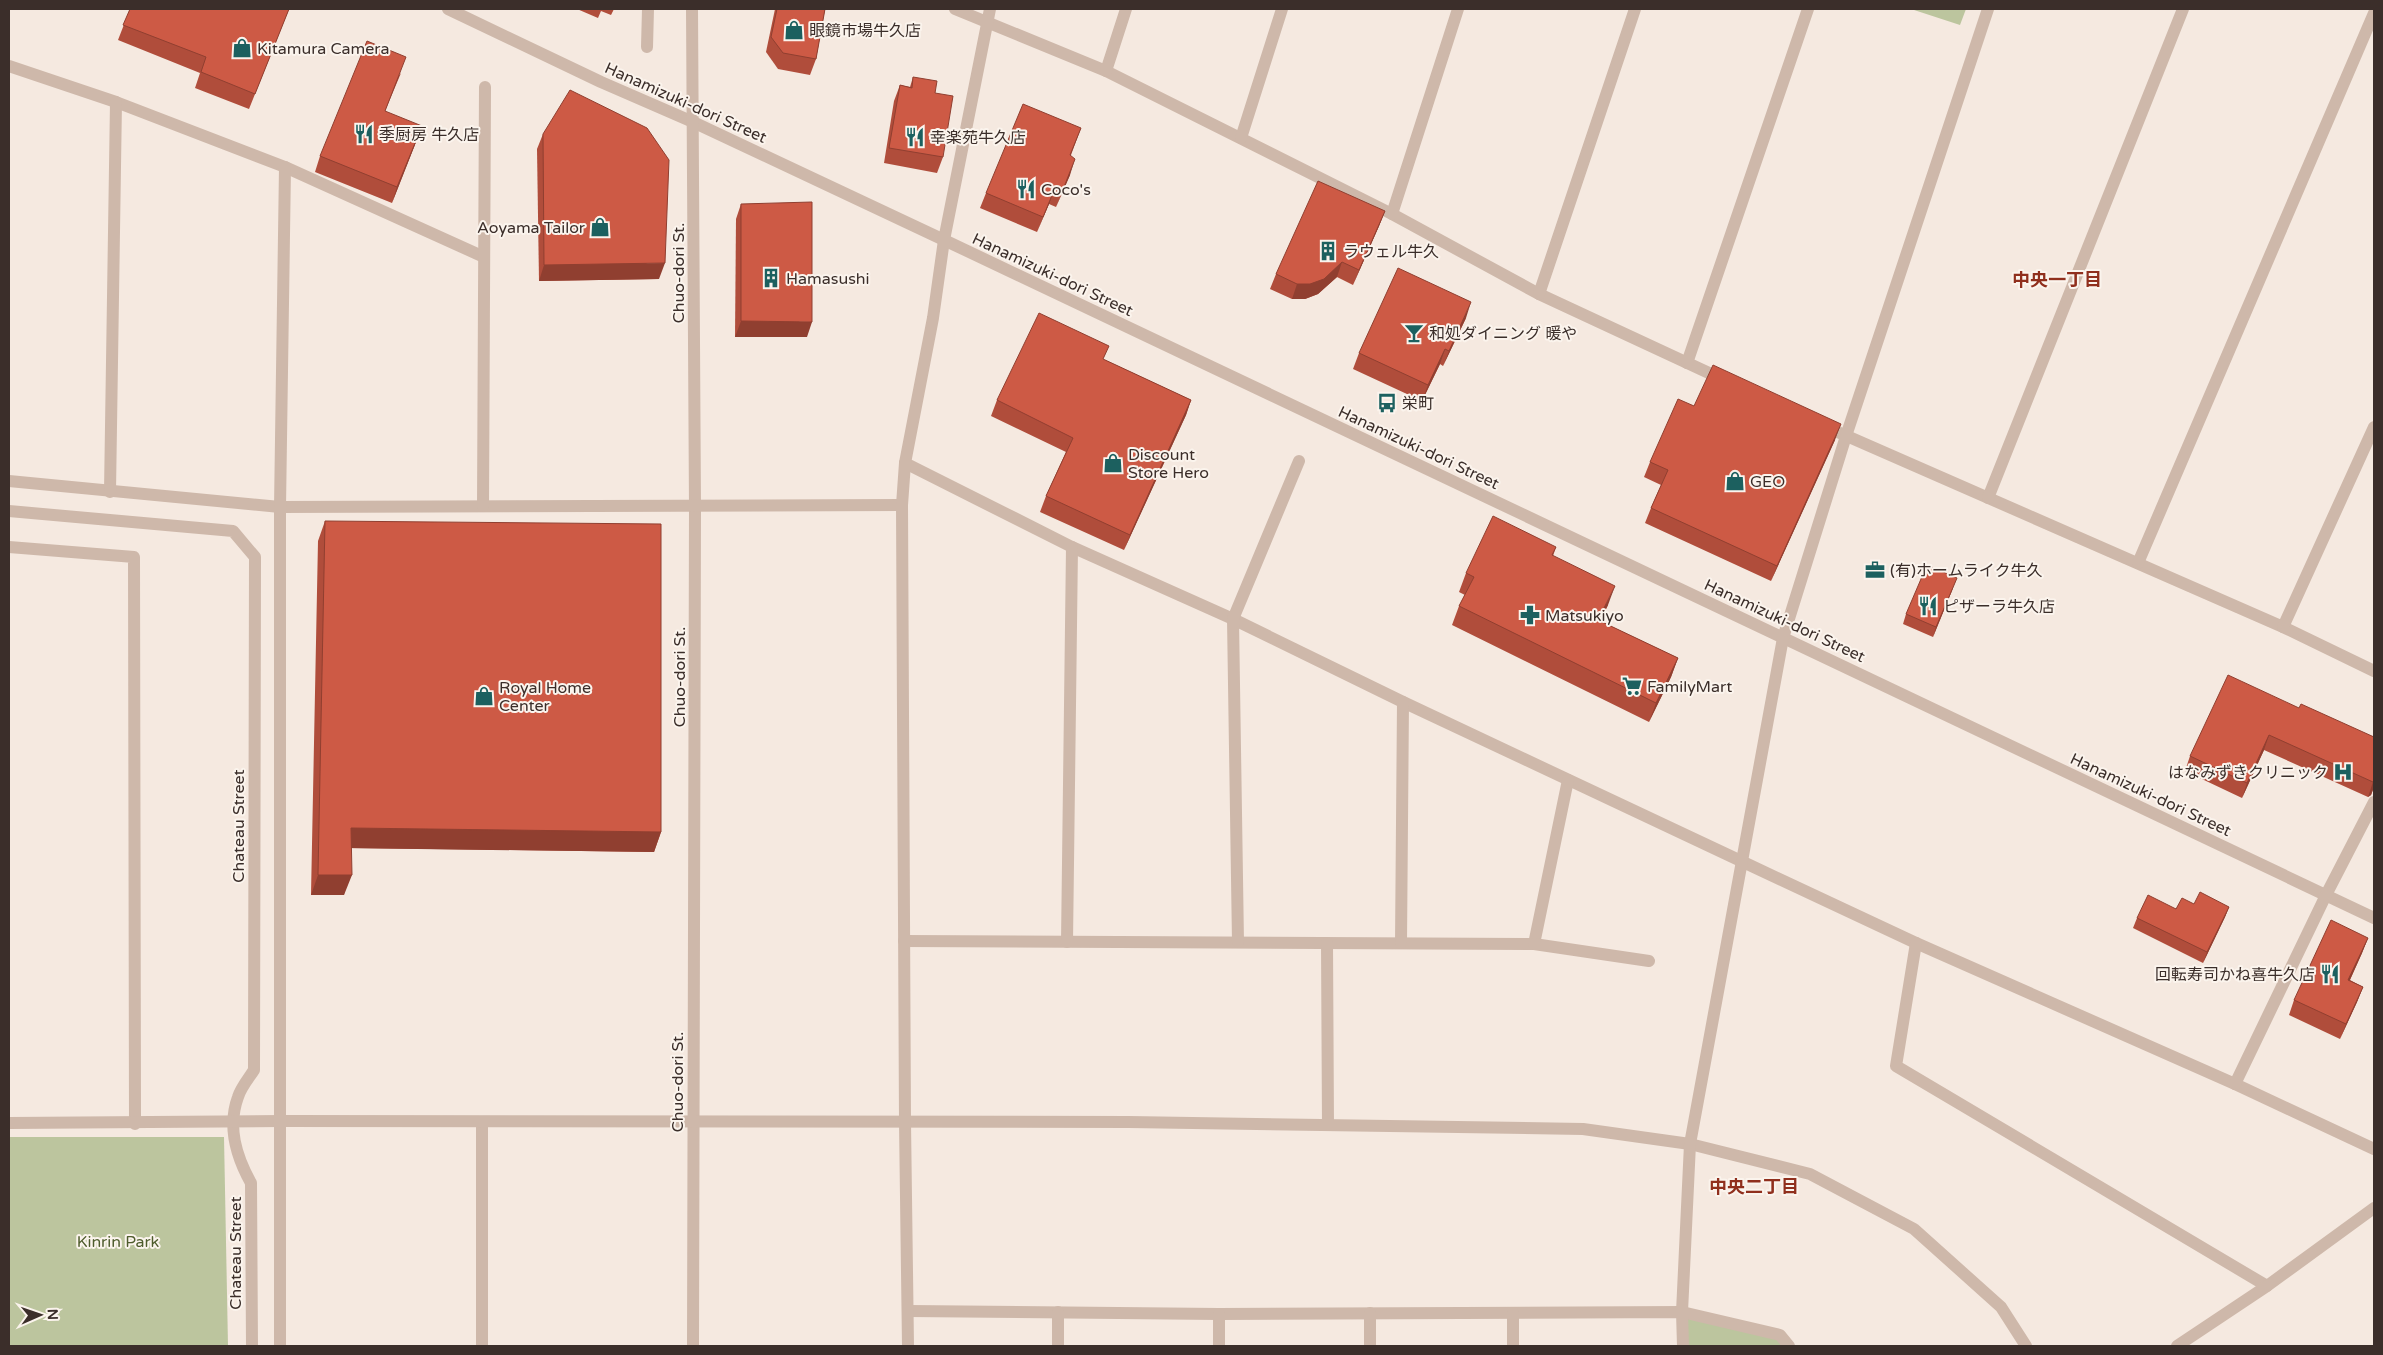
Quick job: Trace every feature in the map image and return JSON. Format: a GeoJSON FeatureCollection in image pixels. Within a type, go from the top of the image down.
{"type":"FeatureCollection","features":[{"type":"Feature","properties":{"kind":"street","name":"Hanamizuki-dori Street"},"geometry":{"type":"LineString","coordinates":[[448,9],[601,82],[693,122],[944,240],[2374,918]]}},
{"type":"Feature","properties":{"kind":"street"},"geometry":{"type":"LineString","coordinates":[[647,47],[648,9]]}},
{"type":"Feature","properties":{"kind":"street","name":"Chuo-dori St."},"geometry":{"type":"LineString","coordinates":[[692,9],[695,507],[693,1346]]}},
{"type":"Feature","properties":{"kind":"street"},"geometry":{"type":"LineString","coordinates":[[955,9],[1106,71],[1392,214],[1539,294],[1740,387]]}},
{"type":"Feature","properties":{"kind":"street"},"geometry":{"type":"LineString","coordinates":[[908,1346],[902,505],[905,463],[933,318],[944,240],[990,9]]}},
{"type":"Feature","properties":{"kind":"street"},"geometry":{"type":"LineString","coordinates":[[1106,71],[1126,9]]}},
{"type":"Feature","properties":{"kind":"street"},"geometry":{"type":"LineString","coordinates":[[1240,138],[1282,9]]}},
{"type":"Feature","properties":{"kind":"street"},"geometry":{"type":"LineString","coordinates":[[1392,214],[1458,9]]}},
{"type":"Feature","properties":{"kind":"street"},"geometry":{"type":"LineString","coordinates":[[1539,294],[1634,9]]}},
{"type":"Feature","properties":{"kind":"street"},"geometry":{"type":"LineString","coordinates":[[1687,363],[1808,9]]}},
{"type":"Feature","properties":{"kind":"street"},"geometry":{"type":"LineString","coordinates":[[1683,1346],[1682,1312],[1690,1144],[1740,861],[1783,638],[1846,436],[1988,9]]}},
{"type":"Feature","properties":{"kind":"street"},"geometry":{"type":"LineString","coordinates":[[1988,498],[2183,9]]}},
{"type":"Feature","properties":{"kind":"street"},"geometry":{"type":"LineString","coordinates":[[2138,563],[2374,13]]}},
{"type":"Feature","properties":{"kind":"street"},"geometry":{"type":"LineString","coordinates":[[9,66],[116,102],[285,167],[484,256]]}},
{"type":"Feature","properties":{"kind":"street"},"geometry":{"type":"LineString","coordinates":[[483,506],[484,87]]}},
{"type":"Feature","properties":{"kind":"street"},"geometry":{"type":"LineString","coordinates":[[110,492],[116,102]]}},
{"type":"Feature","properties":{"kind":"street"},"geometry":{"type":"LineString","coordinates":[[280,1346],[280,507],[285,167]]}},
{"type":"Feature","properties":{"kind":"street"},"geometry":{"type":"LineString","coordinates":[[1811,420],[2283,627],[2374,671]]}},
{"type":"Feature","properties":{"kind":"street"},"geometry":{"type":"LineString","coordinates":[[2283,627],[2374,427]]}},
{"type":"Feature","properties":{"kind":"street"},"geometry":{"type":"LineString","coordinates":[[1238,942],[1233,619],[1299,461]]}},
{"type":"Feature","properties":{"kind":"street"},"geometry":{"type":"LineString","coordinates":[[905,463],[1072,547],[1233,619],[1403,702],[1740,861],[1916,943],[2235,1084],[2374,1149]]}},
{"type":"Feature","properties":{"kind":"street"},"geometry":{"type":"LineString","coordinates":[[9,481],[280,507],[902,505]]}},
{"type":"Feature","properties":{"kind":"street","name":"Chateau Street"},"geometry":{"type":"LineString","coordinates":[[9,511],[233,531],[255,557],[254,1070],[238,1096],[232,1122],[238,1160],[251,1183],[252,1346]]}},
{"type":"Feature","properties":{"kind":"street"},"geometry":{"type":"LineString","coordinates":[[9,547],[134,557],[135,1124]]}},
{"type":"Feature","properties":{"kind":"street"},"geometry":{"type":"LineString","coordinates":[[1067,942],[1072,547]]}},
{"type":"Feature","properties":{"kind":"street"},"geometry":{"type":"LineString","coordinates":[[1401,943],[1403,702]]}},
{"type":"Feature","properties":{"kind":"street"},"geometry":{"type":"LineString","coordinates":[[1534,944],[1568,780]]}},
{"type":"Feature","properties":{"kind":"street"},"geometry":{"type":"LineString","coordinates":[[2235,1084],[2374,802]]}},
{"type":"Feature","properties":{"kind":"street"},"geometry":{"type":"LineString","coordinates":[[904,941],[1534,944],[1649,961]]}},
{"type":"Feature","properties":{"kind":"street"},"geometry":{"type":"LineString","coordinates":[[1327,943],[1328,1125]]}},
{"type":"Feature","properties":{"kind":"street"},"geometry":{"type":"LineString","coordinates":[[1916,943],[1896,1066],[2267,1286]]}},
{"type":"Feature","properties":{"kind":"street"},"geometry":{"type":"LineString","coordinates":[[9,1123],[135,1124],[281,1121],[905,1122],[1583,1129],[1690,1144],[1810,1174],[1914,1230],[2001,1307],[2026,1346]]}},
{"type":"Feature","properties":{"kind":"street"},"geometry":{"type":"LineString","coordinates":[[482,1122],[482,1346]]}},
{"type":"Feature","properties":{"kind":"street"},"geometry":{"type":"LineString","coordinates":[[2177,1346],[2267,1286],[2374,1208]]}},
{"type":"Feature","properties":{"kind":"street"},"geometry":{"type":"LineString","coordinates":[[908,1311],[1220,1314],[1682,1312],[1780,1335],[1789,1346]]}},
{"type":"Feature","properties":{"kind":"street"},"geometry":{"type":"LineString","coordinates":[[1058,1312],[1058,1346]]}},
{"type":"Feature","properties":{"kind":"street"},"geometry":{"type":"LineString","coordinates":[[1370,1313],[1370,1346]]}},
{"type":"Feature","properties":{"kind":"street"},"geometry":{"type":"LineString","coordinates":[[1513,1313],[1513,1346]]}},
{"type":"Feature","properties":{"kind":"street"},"geometry":{"type":"LineString","coordinates":[[1220,1314],[1220,1346]]}},
{"type":"Feature","properties":{"kind":"green space"},"geometry":{"type":"Polygon","coordinates":[[[1911,9],[1966,9],[1960,25],[1911,9]]]}},
{"type":"Feature","properties":{"kind":"green space","name":"Kinrin Park"},"geometry":{"type":"Polygon","coordinates":[[[9,1137],[224,1137],[228,1346],[9,1346],[9,1137]]]}},
{"type":"Feature","properties":{"kind":"green space"},"geometry":{"type":"Polygon","coordinates":[[[1682,1312],[1780,1335],[1789,1346],[1683,1346],[1682,1312]]]}},
{"type":"Feature","properties":{"kind":"building"},"geometry":{"type":"Polygon","coordinates":[[[130,9],[289,9],[255,94],[201,72],[206,57],[123,25],[130,9]]]}},
{"type":"Feature","properties":{"kind":"building","name":"眼鏡市場牛久店"},"geometry":{"type":"Polygon","coordinates":[[[777,9],[825,9],[816,59],[783,53],[771,37],[777,9]]]}},
{"type":"Feature","properties":{"kind":"building","name":"季厨房 牛久店"},"geometry":{"type":"Polygon","coordinates":[[[367,41],[406,57],[385,111],[422,126],[397,187],[320,156],[367,41]]]}},
{"type":"Feature","properties":{"kind":"building","name":"幸楽苑牛久店"},"geometry":{"type":"Polygon","coordinates":[[[913,77],[937,81],[935,93],[953,96],[943,157],[889,148],[900,85],[912,88],[913,77]]]}},
{"type":"Feature","properties":{"kind":"building","name":"Aoyama Tailor"},"geometry":{"type":"Polygon","coordinates":[[[570,90],[647,128],[669,160],[665,263],[544,265],[543,134],[570,90]]]}},
{"type":"Feature","properties":{"kind":"building","name":"Coco's"},"geometry":{"type":"Polygon","coordinates":[[[1023,104],[1081,128],[1070,155],[1075,159],[1062,192],[1055,188],[1043,217],[986,193],[1023,104]]]}},
{"type":"Feature","properties":{"kind":"building","name":"ラウェル牛久"},"geometry":{"type":"Polygon","coordinates":[[[1318,181],[1385,211],[1359,270],[1342,262],[1324,279],[1310,284],[1297,284],[1276,274],[1318,181]]]}},
{"type":"Feature","properties":{"kind":"building","name":"Hamasushi"},"geometry":{"type":"Polygon","coordinates":[[[812,202],[812,322],[741,321],[741,204],[812,202]]]}},
{"type":"Feature","properties":{"kind":"building","name":"和処ダイニング 暖や"},"geometry":{"type":"Polygon","coordinates":[[[1398,268],[1471,302],[1449,351],[1445,349],[1428,385],[1359,353],[1398,268]]]}},
{"type":"Feature","properties":{"kind":"building"},"geometry":{"type":"Polygon","coordinates":[[[1039,313],[1109,346],[1103,359],[1191,400],[1130,535],[1046,496],[1073,438],[997,400],[1039,313]]]}},
{"type":"Feature","properties":{"kind":"building","name":"GEO"},"geometry":{"type":"Polygon","coordinates":[[[1713,365],[1841,424],[1777,566],[1651,508],[1668,470],[1650,462],[1678,399],[1694,406],[1713,365]]]}},
{"type":"Feature","properties":{"kind":"building"},"geometry":{"type":"Polygon","coordinates":[[[1493,516],[1556,547],[1552,555],[1615,586],[1598,620],[1678,658],[1656,703],[1459,606],[1474,577],[1466,573],[1493,516]]]}},
{"type":"Feature","properties":{"kind":"building","name":"Royal Home Center"},"geometry":{"type":"Polygon","coordinates":[[[325,521],[661,524],[661,832],[351,828],[352,875],[318,875],[325,521]]]}},
{"type":"Feature","properties":{"kind":"building","name":"ピザーラ牛久店"},"geometry":{"type":"Polygon","coordinates":[[[1927,565],[1957,578],[1936,627],[1906,614],[1927,565]]]}},
{"type":"Feature","properties":{"kind":"building"},"geometry":{"type":"Polygon","coordinates":[[[2228,675],[2299,708],[2301,704],[2374,737],[2374,781],[2269,735],[2247,783],[2190,756],[2228,675]]]}},
{"type":"Feature","properties":{"kind":"building"},"geometry":{"type":"Polygon","coordinates":[[[2200,892],[2229,907],[2207,952],[2137,918],[2148,895],[2176,909],[2182,898],[2194,904],[2200,892]]]}},
{"type":"Feature","properties":{"kind":"building","name":"回転寿司かね喜牛久店"},"geometry":{"type":"Polygon","coordinates":[[[2331,920],[2368,938],[2348,980],[2363,987],[2346,1024],[2294,1000],[2331,920]]]}},
{"type":"Feature","properties":{"kind":"place","name":"眼鏡市場牛久店"},"geometry":{"type":"Point","coordinates":[794,30]}},
{"type":"Feature","properties":{"kind":"place","name":"Kitamura Camera"},"geometry":{"type":"Point","coordinates":[242,48]}},
{"type":"Feature","properties":{"kind":"place","name":"季厨房 牛久店"},"geometry":{"type":"Point","coordinates":[364,134]}},
{"type":"Feature","properties":{"kind":"place","name":"幸楽苑牛久店"},"geometry":{"type":"Point","coordinates":[915,137]}},
{"type":"Feature","properties":{"kind":"place","name":"Coco's"},"geometry":{"type":"Point","coordinates":[1026,189]}},
{"type":"Feature","properties":{"kind":"place","name":"Aoyama Tailor"},"geometry":{"type":"Point","coordinates":[600,227]}},
{"type":"Feature","properties":{"kind":"place","name":"ラウェル牛久"},"geometry":{"type":"Point","coordinates":[1328,251]}},
{"type":"Feature","properties":{"kind":"place","name":"Hamasushi"},"geometry":{"type":"Point","coordinates":[771,278]}},
{"type":"Feature","properties":{"kind":"place","name":"和処ダイニング 暖や"},"geometry":{"type":"Point","coordinates":[1414,333]}},
{"type":"Feature","properties":{"kind":"place","name":"栄町"},"geometry":{"type":"Point","coordinates":[1387,403]}},
{"type":"Feature","properties":{"kind":"place","name":"Discount Store Hero"},"geometry":{"type":"Point","coordinates":[1113,463]}},
{"type":"Feature","properties":{"kind":"place","name":"GEO"},"geometry":{"type":"Point","coordinates":[1735,481]}},
{"type":"Feature","properties":{"kind":"place","name":"(有)ホームライク牛久"},"geometry":{"type":"Point","coordinates":[1875,570]}},
{"type":"Feature","properties":{"kind":"place","name":"ピザーラ牛久店"},"geometry":{"type":"Point","coordinates":[1928,606]}},
{"type":"Feature","properties":{"kind":"place","name":"Matsukiyo"},"geometry":{"type":"Point","coordinates":[1530,615]}},
{"type":"Feature","properties":{"kind":"place","name":"FamilyMart"},"geometry":{"type":"Point","coordinates":[1632,686]}},
{"type":"Feature","properties":{"kind":"place","name":"Royal Home Center"},"geometry":{"type":"Point","coordinates":[484,696]}},
{"type":"Feature","properties":{"kind":"place","name":"はなみずきクリニック"},"geometry":{"type":"Point","coordinates":[2343,772]}},
{"type":"Feature","properties":{"kind":"place","name":"回転寿司かね喜牛久店"},"geometry":{"type":"Point","coordinates":[2330,974]}},
{"type":"Feature","properties":{"kind":"district","name":"中央一丁目"},"geometry":{"type":"Point","coordinates":[2057,280]}},
{"type":"Feature","properties":{"kind":"district","name":"中央二丁目"},"geometry":{"type":"Point","coordinates":[1754,1187]}}]}
